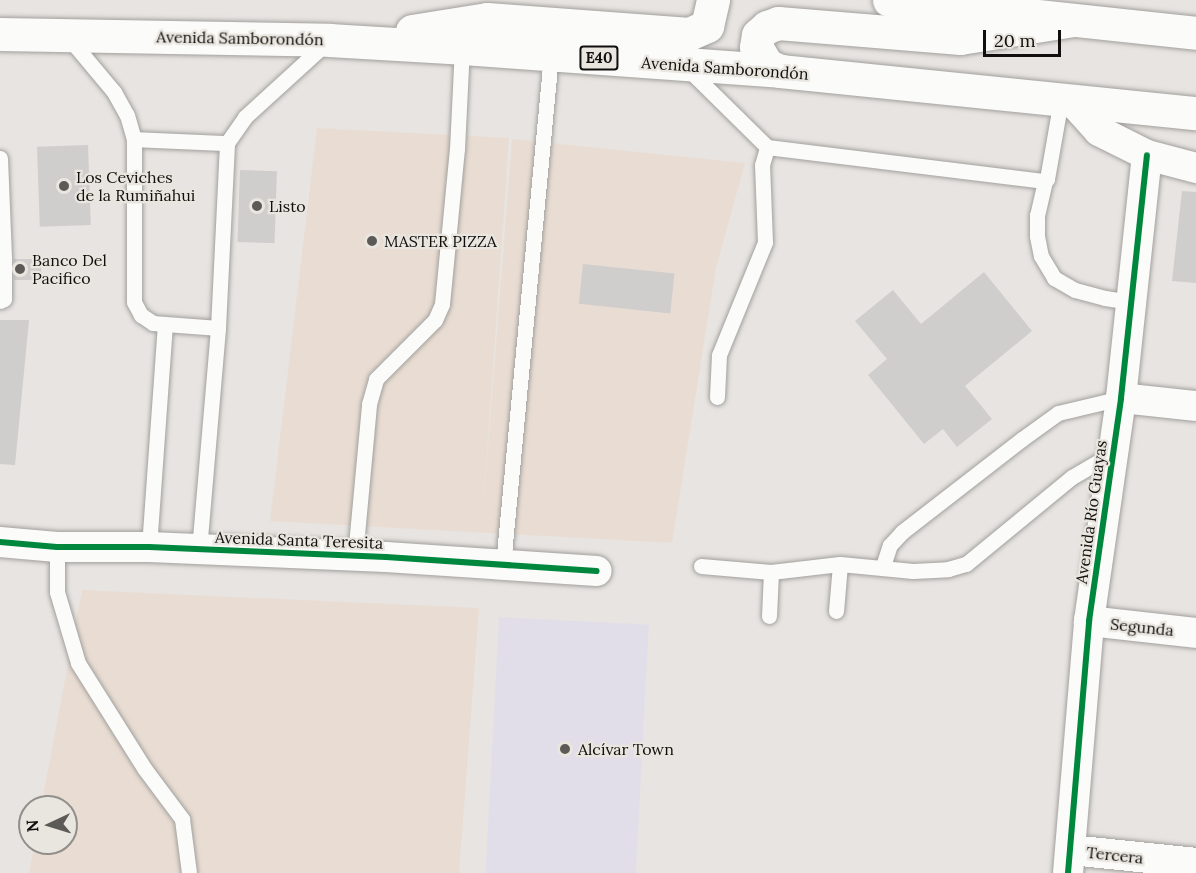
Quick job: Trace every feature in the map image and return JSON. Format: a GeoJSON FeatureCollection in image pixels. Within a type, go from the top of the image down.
{"type":"FeatureCollection","features":[{"type":"Feature","properties":{"kind":"highway"},"geometry":{"type":"LineString","coordinates":[[338,40],[487,19],[689,34],[707,26],[713,0]]}},
{"type":"Feature","properties":{"kind":"highway"},"geometry":{"type":"LineString","coordinates":[[901,1],[1075,10],[1196,33]]}},
{"type":"Feature","properties":{"kind":"highway"},"geometry":{"type":"LineString","coordinates":[[780,71],[767,66],[756,47],[758,35],[767,27],[778,23],[960,38],[1075,10]]}},
{"type":"Feature","properties":{"kind":"highway","name":"Avenida Samborondón"},"geometry":{"type":"LineString","coordinates":[[0,34],[338,40],[462,48],[780,71],[1196,113]]}},
{"type":"Feature","properties":{"kind":"street"},"geometry":{"type":"LineString","coordinates":[[1067,101],[1100,131],[1147,155],[1196,168]]}},
{"type":"Feature","properties":{"kind":"street","name":"Avenida Río Guayas"},"geometry":{"type":"LineString","coordinates":[[1069,862],[1089,621],[1121,398],[1147,155]]}},
{"type":"Feature","properties":{"kind":"street"},"geometry":{"type":"LineString","coordinates":[[1121,398],[1196,406]]}},
{"type":"Feature","properties":{"kind":"street","name":"Avenida Santa Teresita"},"geometry":{"type":"LineString","coordinates":[[0,542],[57,547],[149,547],[355,556],[597,571]]}},
{"type":"Feature","properties":{"kind":"street","name":"Segunda"},"geometry":{"type":"LineString","coordinates":[[1089,621],[1196,633]]}},
{"type":"Feature","properties":{"kind":"street","name":"Tercera"},"geometry":{"type":"LineString","coordinates":[[1069,862],[1196,862]]}},
{"type":"Feature","properties":{"kind":"lane"},"geometry":{"type":"LineString","coordinates":[[66,34],[114,92],[127,115],[134,139],[134,302],[141,315],[153,323],[165,326],[218,328]]}},
{"type":"Feature","properties":{"kind":"lane"},"geometry":{"type":"LineString","coordinates":[[199,550],[218,328],[227,143],[245,117],[338,40]]}},
{"type":"Feature","properties":{"kind":"lane"},"geometry":{"type":"LineString","coordinates":[[355,556],[369,404],[376,379],[435,320],[441,304],[457,148],[462,48]]}},
{"type":"Feature","properties":{"kind":"lane"},"geometry":{"type":"LineString","coordinates":[[503,565],[551,55]]}},
{"type":"Feature","properties":{"kind":"lane"},"geometry":{"type":"LineString","coordinates":[[684,65],[767,147],[1045,181]]}},
{"type":"Feature","properties":{"kind":"lane"},"geometry":{"type":"LineString","coordinates":[[1067,101],[1037,215],[1037,236],[1041,256],[1054,278],[1075,290],[1130,302]]}},
{"type":"Feature","properties":{"kind":"lane"},"geometry":{"type":"LineString","coordinates":[[134,139],[227,143]]}},
{"type":"Feature","properties":{"kind":"lane"},"geometry":{"type":"LineString","coordinates":[[717,397],[719,355],[765,242],[762,165],[767,147]]}},
{"type":"Feature","properties":{"kind":"lane"},"geometry":{"type":"LineString","coordinates":[[0,158],[4,258],[4,299],[0,301]]}},
{"type":"Feature","properties":{"kind":"lane"},"geometry":{"type":"LineString","coordinates":[[149,547],[165,326]]}},
{"type":"Feature","properties":{"kind":"lane"},"geometry":{"type":"LineString","coordinates":[[884,566],[890,545],[902,532],[1058,413],[1121,398]]}},
{"type":"Feature","properties":{"kind":"lane"},"geometry":{"type":"LineString","coordinates":[[701,566],[771,572],[840,564],[884,566],[913,571],[948,569],[966,564],[1072,477],[1113,453]]}},
{"type":"Feature","properties":{"kind":"lane"},"geometry":{"type":"LineString","coordinates":[[57,547],[57,592],[78,663],[144,768],[182,819],[189,873]]}},
{"type":"Feature","properties":{"kind":"lane"},"geometry":{"type":"LineString","coordinates":[[836,611],[840,564]]}},
{"type":"Feature","properties":{"kind":"lane"},"geometry":{"type":"LineString","coordinates":[[769,616],[771,572]]}},
{"type":"Feature","properties":{"kind":"shaded area"},"geometry":{"type":"Polygon","coordinates":[[[317,128],[509,138],[482,524],[512,139],[745,163],[716,268],[672,543],[270,521],[317,128]]]}},
{"type":"Feature","properties":{"kind":"shaded area"},"geometry":{"type":"Polygon","coordinates":[[[82,590],[479,608],[459,873],[29,873],[33,855],[78,855],[78,795],[43,795],[82,590]]]}},
{"type":"Feature","properties":{"kind":"shaded area","name":"Alcívar Town"},"geometry":{"type":"Polygon","coordinates":[[[499,617],[649,625],[636,873],[486,873],[499,617]]]}},
{"type":"Feature","properties":{"kind":"building","name":"Los Ceviches de la Rumiñahui"},"geometry":{"type":"Polygon","coordinates":[[[88,145],[91,225],[40,227],[37,147],[88,145]]]}},
{"type":"Feature","properties":{"kind":"building","name":"Listo"},"geometry":{"type":"Polygon","coordinates":[[[240,170],[277,171],[274,243],[237,242],[240,170]]]}},
{"type":"Feature","properties":{"kind":"building"},"geometry":{"type":"Polygon","coordinates":[[[1182,191],[1196,192],[1196,283],[1172,281],[1182,191]]]}},
{"type":"Feature","properties":{"kind":"building","name":"Banco Del Pacifico"},"geometry":{"type":"Polygon","coordinates":[[[14,259],[41,259],[41,280],[14,280],[14,259]]]}},
{"type":"Feature","properties":{"kind":"building"},"geometry":{"type":"Polygon","coordinates":[[[583,264],[674,274],[670,313],[579,304],[583,264]]]}},
{"type":"Feature","properties":{"kind":"building"},"geometry":{"type":"Polygon","coordinates":[[[984,272],[1032,331],[965,386],[992,419],[957,447],[943,429],[924,444],[868,375],[887,359],[855,321],[893,290],[921,324],[984,272]]]}},
{"type":"Feature","properties":{"kind":"building"},"geometry":{"type":"Polygon","coordinates":[[[0,320],[29,320],[15,465],[0,464],[0,320]]]}},
{"type":"Feature","properties":{"kind":"cycle path"},"geometry":{"type":"LineString","coordinates":[[1068,873],[1089,621],[1121,398],[1147,155]]}},
{"type":"Feature","properties":{"kind":"cycle path"},"geometry":{"type":"LineString","coordinates":[[0,542],[57,547],[149,547],[386,557],[597,571]]}},
{"type":"Feature","properties":{"kind":"place","name":"Los Ceviches de la Rumiñahui"},"geometry":{"type":"Point","coordinates":[64,186]}},
{"type":"Feature","properties":{"kind":"place","name":"Listo"},"geometry":{"type":"Point","coordinates":[257,206]}},
{"type":"Feature","properties":{"kind":"place","name":"MASTER PIZZA"},"geometry":{"type":"Point","coordinates":[372,241]}},
{"type":"Feature","properties":{"kind":"place","name":"Banco Del Pacifico"},"geometry":{"type":"Point","coordinates":[20,269]}},
{"type":"Feature","properties":{"kind":"place","name":"Alcívar Town"},"geometry":{"type":"Point","coordinates":[565,749]}}]}
